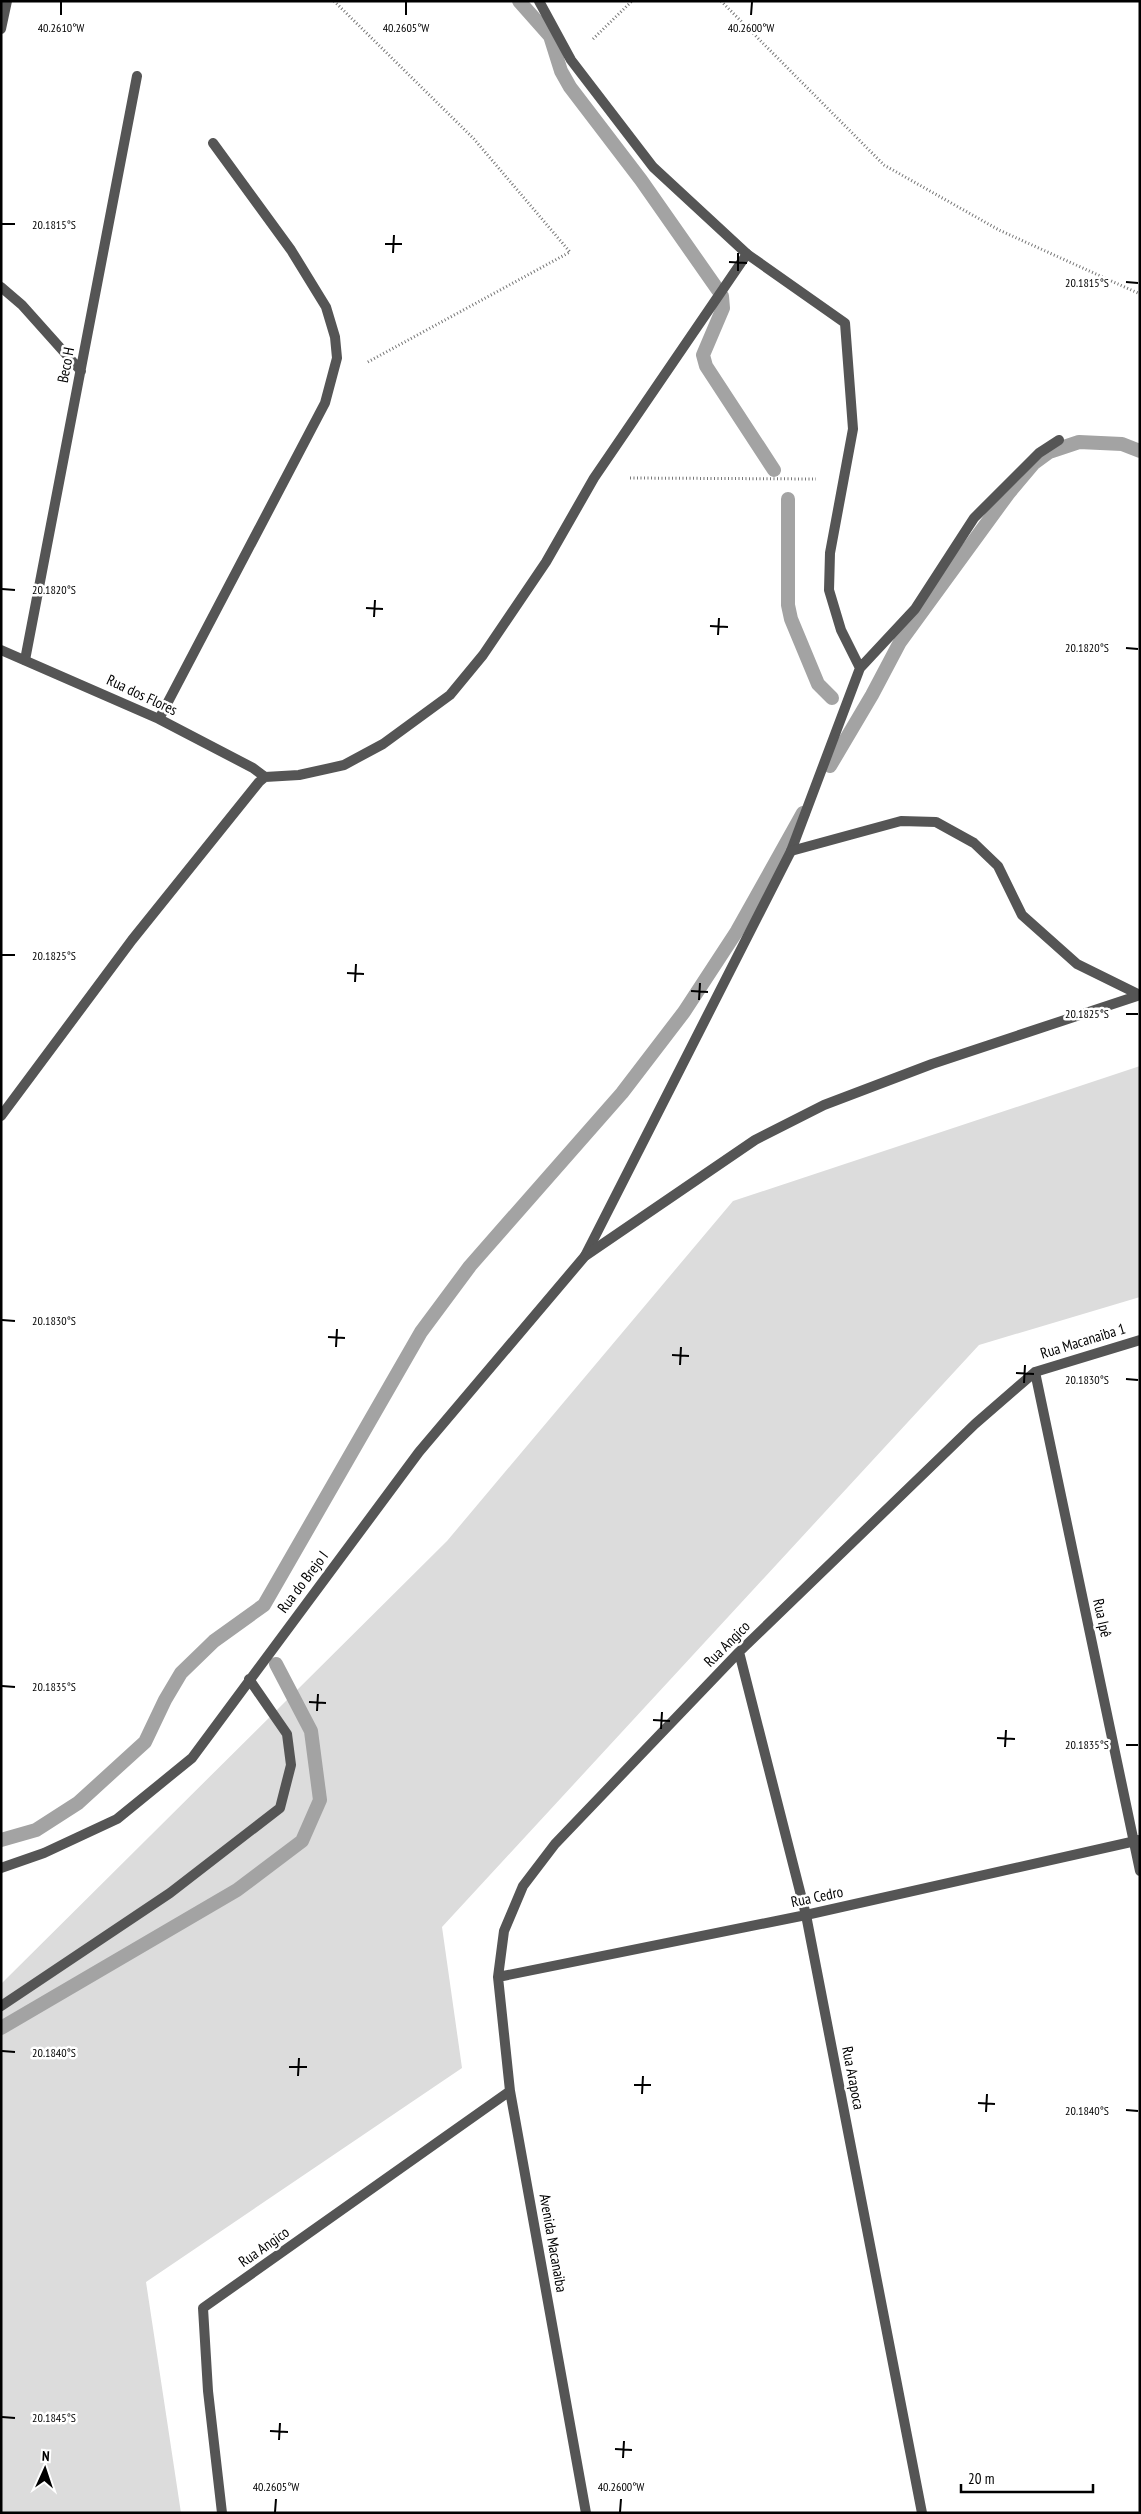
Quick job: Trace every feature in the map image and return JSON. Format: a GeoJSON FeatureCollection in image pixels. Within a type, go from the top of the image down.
{"type":"FeatureCollection","features":[{"type":"Feature","properties":{"kind":"street"},"geometry":{"type":"LineString","coordinates":[[1,29],[7,1]]}},
{"type":"Feature","properties":{"kind":"street"},"geometry":{"type":"LineString","coordinates":[[539,1],[571,60],[652,167],[747,254],[844,323],[854,429],[830,553],[829,590],[841,630],[860,668]]}},
{"type":"Feature","properties":{"kind":"street","name":"Beco H"},"geometry":{"type":"LineString","coordinates":[[25,660],[137,76]]}},
{"type":"Feature","properties":{"kind":"street"},"geometry":{"type":"LineString","coordinates":[[159,719],[325,403],[332,382],[336,351],[335,338],[326,307],[290,250],[213,143]]}},
{"type":"Feature","properties":{"kind":"street"},"geometry":{"type":"LineString","coordinates":[[1,1116],[138,932],[227,820],[265,777],[299,775],[344,765],[383,744],[450,695],[483,655],[546,562],[594,478],[747,254]]}},
{"type":"Feature","properties":{"kind":"street"},"geometry":{"type":"LineString","coordinates":[[1,287],[22,305],[81,371]]}},
{"type":"Feature","properties":{"kind":"street"},"geometry":{"type":"LineString","coordinates":[[585,1256],[791,851],[860,668],[915,609],[974,518],[1039,453],[1059,440]]}},
{"type":"Feature","properties":{"kind":"street","name":"Rua dos Flores"},"geometry":{"type":"LineString","coordinates":[[1,650],[159,719],[253,768],[265,777]]}},
{"type":"Feature","properties":{"kind":"street"},"geometry":{"type":"LineString","coordinates":[[791,851],[901,821],[936,822],[974,843],[998,866],[1022,914],[1077,964],[1140,995]]}},
{"type":"Feature","properties":{"kind":"street"},"geometry":{"type":"LineString","coordinates":[[585,1256],[756,1140],[824,1104],[932,1064],[1140,995]]}},
{"type":"Feature","properties":{"kind":"street","name":"Rua do Brejo I"},"geometry":{"type":"LineString","coordinates":[[1,1868],[44,1853],[117,1819],[192,1758],[419,1452],[585,1256]]}},
{"type":"Feature","properties":{"kind":"street","name":"Rua Macanaiba 1"},"geometry":{"type":"LineString","coordinates":[[1035,1372],[1140,1340]]}},
{"type":"Feature","properties":{"kind":"street","name":"Rua Angico"},"geometry":{"type":"LineString","coordinates":[[498,1976],[504,1931],[523,1886],[555,1844],[739,1652],[975,1424],[1035,1372]]}},
{"type":"Feature","properties":{"kind":"street","name":"Rua Ipê"},"geometry":{"type":"LineString","coordinates":[[1035,1372],[1137,1841],[1140,1871]]}},
{"type":"Feature","properties":{"kind":"street","name":"Rua Arapoca"},"geometry":{"type":"LineString","coordinates":[[739,1652],[806,1915],[922,2513]]}},
{"type":"Feature","properties":{"kind":"street"},"geometry":{"type":"LineString","coordinates":[[1,2006],[170,1893],[280,1808],[291,1765],[287,1734],[250,1679]]}},
{"type":"Feature","properties":{"kind":"street","name":"Rua Cedro"},"geometry":{"type":"LineString","coordinates":[[498,1976],[806,1915],[1137,1841]]}},
{"type":"Feature","properties":{"kind":"street","name":"Avenida Macanaiba"},"geometry":{"type":"LineString","coordinates":[[498,1976],[510,2091],[586,2513]]}},
{"type":"Feature","properties":{"kind":"street","name":"Rua Angico"},"geometry":{"type":"LineString","coordinates":[[222,2513],[208,2391],[203,2308],[510,2091]]}},
{"type":"Feature","properties":{"kind":"path"},"geometry":{"type":"LineString","coordinates":[[332,382],[570,252],[474,138],[334,1]]}},
{"type":"Feature","properties":{"kind":"path"},"geometry":{"type":"LineString","coordinates":[[571,60],[632,1]]}},
{"type":"Feature","properties":{"kind":"path"},"geometry":{"type":"LineString","coordinates":[[721,1],[884,165],[998,230],[1140,294]]}},
{"type":"Feature","properties":{"kind":"path"},"geometry":{"type":"LineString","coordinates":[[594,478],[843,479]]}},
{"type":"Feature","properties":{"kind":"shaded area"},"geometry":{"type":"Polygon","coordinates":[[[1140,1066],[1140,1297],[979,1345],[442,1927],[462,2068],[146,2282],[181,2513],[1,2513],[1,1984],[447,1541],[733,1201],[1140,1066]]]}},
{"type":"Feature","properties":{"kind":"waterway"},"geometry":{"type":"LineString","coordinates":[[519,1],[550,36],[561,71],[570,87],[641,180],[718,290]]}},
{"type":"Feature","properties":{"kind":"waterway"},"geometry":{"type":"LineString","coordinates":[[722,296],[723,308],[703,355],[706,366],[774,470]]}},
{"type":"Feature","properties":{"kind":"waterway"},"geometry":{"type":"LineString","coordinates":[[830,766],[872,695],[900,642],[1008,494],[1034,463],[1049,452],[1079,442],[1122,444],[1140,451]]}},
{"type":"Feature","properties":{"kind":"waterway"},"geometry":{"type":"LineString","coordinates":[[788,499],[788,605],[791,619],[818,684],[832,698]]}},
{"type":"Feature","properties":{"kind":"waterway"},"geometry":{"type":"LineString","coordinates":[[1,1840],[36,1830],[78,1803],[145,1742],[165,1700],[181,1673],[214,1641],[264,1605],[421,1332],[470,1266],[622,1093],[684,1012],[737,931],[803,813]]}},
{"type":"Feature","properties":{"kind":"waterway"},"geometry":{"type":"LineString","coordinates":[[1,2028],[237,1890],[302,1841],[320,1800],[311,1731],[276,1664]]}}]}
